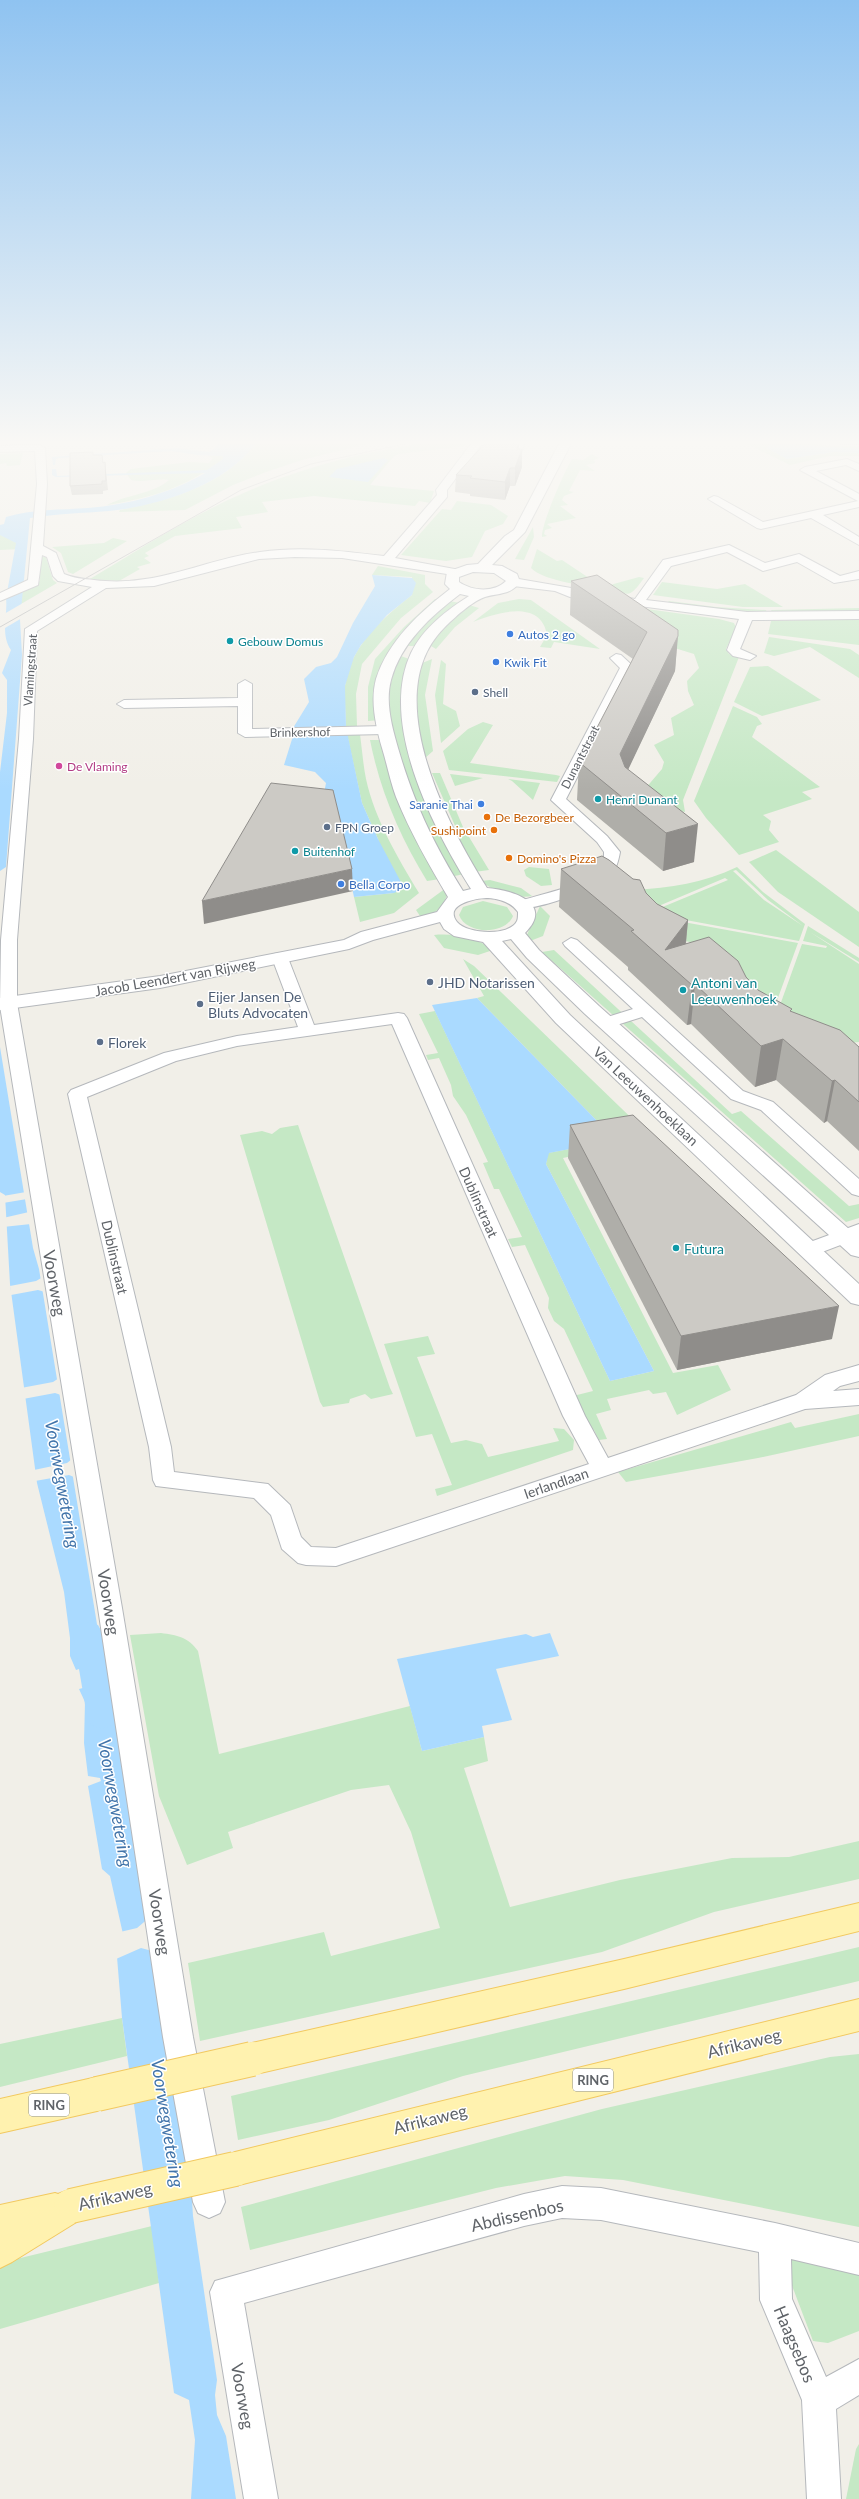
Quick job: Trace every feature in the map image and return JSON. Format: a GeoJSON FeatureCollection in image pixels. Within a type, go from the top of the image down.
{"type":"FeatureCollection","features":[{"type":"Feature","properties":{"kind":"main road","name":"RING"},"geometry":{"type":"LineString","coordinates":[[0,2116],[616,1976],[859,1917]]}},
{"type":"Feature","properties":{"kind":"main road","name":"Afrikaweg"},"geometry":{"type":"LineString","coordinates":[[0,2222],[235,2169],[472,2109],[859,2015]]}},
{"type":"Feature","properties":{"kind":"main road"},"geometry":{"type":"LineString","coordinates":[[0,2250],[71,2206]]}},
{"type":"Feature","properties":{"kind":"street"},"geometry":{"type":"LineString","coordinates":[[1,597],[30,584],[35,557]]}},
{"type":"Feature","properties":{"kind":"street"},"geometry":{"type":"LineString","coordinates":[[53,557],[59,576],[62,578],[102,586],[147,584],[231,562],[259,557]]}},
{"type":"Feature","properties":{"kind":"street"},"geometry":{"type":"LineString","coordinates":[[359,557],[387,560],[456,573],[508,562]]}},
{"type":"Feature","properties":{"kind":"street"},"geometry":{"type":"LineString","coordinates":[[387,560],[390,557]]}},
{"type":"Feature","properties":{"kind":"street"},"geometry":{"type":"LineString","coordinates":[[483,567],[493,557]]}},
{"type":"Feature","properties":{"kind":"street"},"geometry":{"type":"LineString","coordinates":[[509,585],[512,577],[508,562],[511,557]]}},
{"type":"Feature","properties":{"kind":"street"},"geometry":{"type":"LineString","coordinates":[[638,603],[667,563],[693,557]]}},
{"type":"Feature","properties":{"kind":"street"},"geometry":{"type":"LineString","coordinates":[[744,557],[763,567],[799,558],[838,580],[859,575]]}},
{"type":"Feature","properties":{"kind":"street"},"geometry":{"type":"LineString","coordinates":[[456,573],[450,581],[459,588],[484,592]]}},
{"type":"Feature","properties":{"kind":"street"},"geometry":{"type":"LineString","coordinates":[[482,893],[445,828],[422,769],[409,720],[408,685],[418,654],[442,621],[484,592],[509,585],[552,594],[570,593],[747,616],[859,615]]}},
{"type":"Feature","properties":{"kind":"street","name":"Vlamingstraat"},"geometry":{"type":"LineString","coordinates":[[4,1003],[9,940],[8,876],[32,629],[102,586]]}},
{"type":"Feature","properties":{"kind":"street"},"geometry":{"type":"LineString","coordinates":[[458,898],[421,832],[399,783],[386,730],[382,706],[384,679],[396,652],[412,629],[429,612],[459,588]]}},
{"type":"Feature","properties":{"kind":"street"},"geometry":{"type":"LineString","coordinates":[[747,616],[733,650],[750,656]]}},
{"type":"Feature","properties":{"kind":"street","name":"Dunantstraat"},"geometry":{"type":"LineString","coordinates":[[522,905],[589,884],[599,877],[610,865],[612,852],[602,839],[558,800],[626,667],[616,658]]}},
{"type":"Feature","properties":{"kind":"street","name":"Brinkershof"},"geometry":{"type":"LineString","coordinates":[[245,684],[245,733],[386,730]]}},
{"type":"Feature","properties":{"kind":"street"},"geometry":{"type":"LineString","coordinates":[[124,704],[244,702]]}},
{"type":"Feature","properties":{"kind":"street"},"geometry":{"type":"LineString","coordinates":[[482,893],[505,896],[522,905],[527,912],[527,919],[523,926],[514,932],[488,937],[468,935],[449,921],[447,908],[458,898],[482,893]]}},
{"type":"Feature","properties":{"kind":"street","name":"Jacob Leendert van Rijweg"},"geometry":{"type":"LineString","coordinates":[[4,1003],[160,982],[349,944],[374,944],[449,921]]}},
{"type":"Feature","properties":{"kind":"street","name":"Van Leeuwenhoeklaan"},"geometry":{"type":"LineString","coordinates":[[514,932],[533,954],[607,1023],[854,1239]]}},
{"type":"Feature","properties":{"kind":"street","name":"Van Leeuwenhoeklaan"},"geometry":{"type":"LineString","coordinates":[[488,937],[564,1019],[859,1297]]}},
{"type":"Feature","properties":{"kind":"street"},"geometry":{"type":"LineString","coordinates":[[571,944],[737,1095],[767,1106],[859,1190]]}},
{"type":"Feature","properties":{"kind":"street"},"geometry":{"type":"LineString","coordinates":[[280,958],[308,1031]]}},
{"type":"Feature","properties":{"kind":"street","name":"Voorweg"},"geometry":{"type":"LineString","coordinates":[[4,1003],[110,1608],[177,2029],[210,2202]]}},
{"type":"Feature","properties":{"kind":"street","name":"Van Leeuwenhoeklaan"},"geometry":{"type":"LineString","coordinates":[[607,1023],[645,1011]]}},
{"type":"Feature","properties":{"kind":"street","name":"Dublinstraat"},"geometry":{"type":"LineString","coordinates":[[306,1556],[290,1542],[282,1511],[260,1490],[164,1480],[160,1447],[76,1094],[170,1057],[237,1041],[398,1018],[568,1403],[602,1467]]}},
{"type":"Feature","properties":{"kind":"street","name":"Van Leeuwenhoeklaan"},"geometry":{"type":"LineString","coordinates":[[809,1250],[854,1239]]}},
{"type":"Feature","properties":{"kind":"street","name":"Ierlandlaan"},"geometry":{"type":"LineString","coordinates":[[804,1400],[833,1380],[859,1373]]}},
{"type":"Feature","properties":{"kind":"street","name":"Ierlandlaan"},"geometry":{"type":"LineString","coordinates":[[306,1556],[336,1557],[804,1400],[859,1397]]}},
{"type":"Feature","properties":{"kind":"street","name":"Abdissenbos"},"geometry":{"type":"LineString","coordinates":[[226,2292],[524,2210],[562,2202],[601,2204],[775,2239],[859,2260]]}},
{"type":"Feature","properties":{"kind":"street","name":"Haagsebos"},"geometry":{"type":"LineString","coordinates":[[775,2239],[776,2300],[819,2400],[824,2499]]}},
{"type":"Feature","properties":{"kind":"street","name":"Voorweg"},"geometry":{"type":"LineString","coordinates":[[226,2292],[262,2499]]}},
{"type":"Feature","properties":{"kind":"street","name":"Haagsebos"},"geometry":{"type":"LineString","coordinates":[[819,2400],[859,2376]]}},
{"type":"Feature","properties":{"kind":"green space"},"geometry":{"type":"Polygon","coordinates":[[[40,557],[46,557],[53,580],[57,583],[21,604],[22,592],[40,581],[40,557]]]}},
{"type":"Feature","properties":{"kind":"green space"},"geometry":{"type":"Polygon","coordinates":[[[62,557],[101,557],[73,574],[68,572],[62,557]]]}},
{"type":"Feature","properties":{"kind":"green space"},"geometry":{"type":"Polygon","coordinates":[[[127,557],[147,557],[144,558],[151,563],[137,567],[140,569],[119,581],[90,579],[127,557]]]}},
{"type":"Feature","properties":{"kind":"green space"},"geometry":{"type":"Polygon","coordinates":[[[413,557],[472,557],[446,561],[413,557]]]}},
{"type":"Feature","properties":{"kind":"green space"},"geometry":{"type":"Polygon","coordinates":[[[516,557],[525,557],[524,560],[515,559],[516,557]]]}},
{"type":"Feature","properties":{"kind":"green space"},"geometry":{"type":"Polygon","coordinates":[[[535,557],[550,557],[557,561],[562,560],[610,592],[547,577],[531,568],[535,557]]]}},
{"type":"Feature","properties":{"kind":"green space"},"geometry":{"type":"Polygon","coordinates":[[[378,566],[425,575],[425,584],[433,592],[401,618],[362,664],[356,694],[357,726],[346,727],[345,686],[348,672],[354,658],[361,646],[379,623],[412,595],[412,577],[372,575],[378,566]]]}},
{"type":"Feature","properties":{"kind":"green space"},"geometry":{"type":"Polygon","coordinates":[[[639,577],[644,578],[629,594],[625,594],[610,585],[639,577]]]}},
{"type":"Feature","properties":{"kind":"green space"},"geometry":{"type":"Polygon","coordinates":[[[662,582],[717,589],[745,584],[783,607],[743,607],[653,595],[662,582]]]}},
{"type":"Feature","properties":{"kind":"green space"},"geometry":{"type":"Polygon","coordinates":[[[435,599],[439,599],[401,636],[380,720],[368,721],[368,687],[375,659],[404,627],[435,599]]]}},
{"type":"Feature","properties":{"kind":"green space"},"geometry":{"type":"Polygon","coordinates":[[[519,599],[531,600],[600,649],[554,642],[551,648],[540,647],[547,635],[543,623],[536,616],[527,612],[504,612],[473,622],[498,603],[519,599]]]}},
{"type":"Feature","properties":{"kind":"green space"},"geometry":{"type":"Polygon","coordinates":[[[449,601],[460,603],[416,646],[405,646],[407,639],[449,601]]]}},
{"type":"Feature","properties":{"kind":"green space"},"geometry":{"type":"Polygon","coordinates":[[[669,601],[716,607],[766,610],[767,613],[740,612],[667,603],[669,601]]]}},
{"type":"Feature","properties":{"kind":"green space"},"geometry":{"type":"Polygon","coordinates":[[[469,605],[479,608],[455,627],[436,649],[431,646],[437,631],[469,605]]]}},
{"type":"Feature","properties":{"kind":"green space"},"geometry":{"type":"Polygon","coordinates":[[[618,605],[719,619],[734,623],[736,628],[726,649],[729,654],[739,657],[683,800],[685,812],[649,806],[639,796],[662,769],[664,762],[654,745],[674,735],[671,718],[694,705],[688,691],[687,681],[699,668],[694,654],[668,646],[618,605]]]}},
{"type":"Feature","properties":{"kind":"green space"},"geometry":{"type":"Polygon","coordinates":[[[859,608],[859,611],[772,612],[771,610],[859,608]]]}},
{"type":"Feature","properties":{"kind":"green space"},"geometry":{"type":"Polygon","coordinates":[[[859,619],[859,645],[768,634],[771,621],[859,619]]]}},
{"type":"Feature","properties":{"kind":"green space"},"geometry":{"type":"Polygon","coordinates":[[[769,637],[850,649],[859,655],[859,678],[810,647],[774,656],[764,653],[769,637]]]}},
{"type":"Feature","properties":{"kind":"green space"},"geometry":{"type":"Polygon","coordinates":[[[401,656],[409,659],[403,687],[402,715],[406,743],[414,771],[438,825],[464,874],[450,877],[410,802],[389,713],[390,688],[396,660],[401,656]]]}},
{"type":"Feature","properties":{"kind":"green space"},"geometry":{"type":"Polygon","coordinates":[[[432,659],[425,695],[433,751],[425,758],[412,717],[420,664],[432,659]]]}},
{"type":"Feature","properties":{"kind":"green space"},"geometry":{"type":"Polygon","coordinates":[[[441,660],[446,664],[443,704],[456,711],[460,726],[441,743],[435,695],[441,660]]]}},
{"type":"Feature","properties":{"kind":"green space"},"geometry":{"type":"Polygon","coordinates":[[[768,666],[821,700],[762,716],[734,702],[750,667],[768,666]]]}},
{"type":"Feature","properties":{"kind":"green space"},"geometry":{"type":"Polygon","coordinates":[[[733,706],[757,717],[762,724],[757,726],[752,737],[820,787],[802,792],[812,799],[763,815],[771,821],[769,830],[779,842],[739,855],[706,818],[694,801],[733,706]]]}},
{"type":"Feature","properties":{"kind":"green space"},"geometry":{"type":"Polygon","coordinates":[[[483,722],[493,725],[470,763],[560,776],[557,782],[449,770],[443,751],[468,729],[483,722]]]}},
{"type":"Feature","properties":{"kind":"green space"},"geometry":{"type":"Polygon","coordinates":[[[347,734],[360,734],[366,779],[375,809],[395,852],[419,893],[394,913],[360,922],[354,897],[394,893],[378,839],[362,803],[347,734]]]}},
{"type":"Feature","properties":{"kind":"green space"},"geometry":{"type":"Polygon","coordinates":[[[370,740],[382,740],[440,879],[427,881],[408,848],[385,795],[370,740]]]}},
{"type":"Feature","properties":{"kind":"green space"},"geometry":{"type":"Polygon","coordinates":[[[432,773],[440,773],[463,827],[489,870],[474,872],[460,846],[456,828],[432,773]]]}},
{"type":"Feature","properties":{"kind":"green space"},"geometry":{"type":"Polygon","coordinates":[[[450,774],[483,778],[455,786],[450,774]]]}},
{"type":"Feature","properties":{"kind":"green space"},"geometry":{"type":"Polygon","coordinates":[[[508,779],[540,783],[533,800],[512,781],[508,779]]]}},
{"type":"Feature","properties":{"kind":"green space"},"geometry":{"type":"Polygon","coordinates":[[[776,850],[859,912],[859,947],[778,892],[749,862],[776,850]]]}},
{"type":"Feature","properties":{"kind":"green space"},"geometry":{"type":"Polygon","coordinates":[[[529,867],[549,869],[552,885],[541,886],[526,876],[524,870],[529,867]]]}},
{"type":"Feature","properties":{"kind":"green space"},"geometry":{"type":"Polygon","coordinates":[[[737,867],[763,892],[805,924],[799,941],[648,913],[728,880],[725,878],[642,913],[634,890],[687,884],[737,867]],[[736,870],[733,871],[764,900],[803,926],[768,900],[736,870]]]}},
{"type":"Feature","properties":{"kind":"green space"},"geometry":{"type":"Polygon","coordinates":[[[490,880],[521,888],[532,896],[526,897],[512,895],[498,891],[481,881],[490,880]]]}},
{"type":"Feature","properties":{"kind":"green space"},"geometry":{"type":"Polygon","coordinates":[[[446,888],[447,895],[440,907],[434,913],[422,919],[416,910],[446,888]]]}},
{"type":"Feature","properties":{"kind":"green space"},"geometry":{"type":"Polygon","coordinates":[[[483,901],[507,907],[513,916],[503,927],[495,929],[477,929],[463,922],[459,915],[463,907],[483,901]]]}},
{"type":"Feature","properties":{"kind":"green space"},"geometry":{"type":"Polygon","coordinates":[[[540,906],[550,916],[543,936],[530,941],[526,937],[540,906]]]}},
{"type":"Feature","properties":{"kind":"green space"},"geometry":{"type":"Polygon","coordinates":[[[645,915],[798,943],[771,1017],[694,943],[685,941],[645,915]]]}},
{"type":"Feature","properties":{"kind":"green space"},"geometry":{"type":"Polygon","coordinates":[[[808,926],[859,958],[859,962],[810,932],[859,964],[859,1042],[815,1047],[775,1019],[802,944],[826,948],[827,946],[803,941],[808,926]]]}},
{"type":"Feature","properties":{"kind":"green space"},"geometry":{"type":"Polygon","coordinates":[[[434,935],[450,935],[473,939],[493,950],[478,955],[444,948],[434,935]]]}},
{"type":"Feature","properties":{"kind":"green space"},"geometry":{"type":"Polygon","coordinates":[[[554,950],[732,1114],[741,1111],[849,1206],[859,1204],[859,1218],[846,1222],[542,952],[554,950]]]}},
{"type":"Feature","properties":{"kind":"green space"},"geometry":{"type":"Polygon","coordinates":[[[463,959],[474,966],[679,1164],[601,1125],[477,998],[484,996],[463,959]]]}},
{"type":"Feature","properties":{"kind":"green space"},"geometry":{"type":"Polygon","coordinates":[[[435,1011],[610,1381],[654,1371],[546,1164],[548,1153],[596,1144],[600,1150],[563,1158],[673,1373],[718,1365],[731,1390],[677,1415],[666,1392],[653,1394],[649,1390],[607,1399],[611,1410],[596,1414],[607,1439],[599,1440],[594,1430],[582,1425],[573,1402],[577,1395],[593,1391],[564,1329],[554,1321],[548,1308],[549,1298],[525,1245],[512,1247],[508,1239],[522,1237],[499,1189],[494,1189],[483,1163],[488,1162],[466,1115],[453,1096],[451,1085],[439,1058],[428,1060],[426,1055],[438,1053],[419,1014],[435,1011]]]}},
{"type":"Feature","properties":{"kind":"green space"},"geometry":{"type":"Polygon","coordinates":[[[298,1125],[393,1394],[371,1399],[365,1394],[350,1399],[349,1403],[323,1407],[320,1402],[240,1135],[262,1131],[272,1134],[280,1128],[298,1125]]]}},
{"type":"Feature","properties":{"kind":"green space"},"geometry":{"type":"Polygon","coordinates":[[[428,1336],[435,1354],[417,1357],[451,1443],[466,1440],[482,1444],[488,1457],[559,1441],[553,1428],[564,1429],[574,1440],[573,1450],[437,1496],[435,1489],[452,1485],[432,1434],[416,1437],[384,1344],[428,1336]]]}},
{"type":"Feature","properties":{"kind":"green space"},"geometry":{"type":"Polygon","coordinates":[[[859,1414],[859,1436],[758,1458],[626,1482],[618,1472],[791,1422],[795,1428],[859,1414]]]}},
{"type":"Feature","properties":{"kind":"green space"},"geometry":{"type":"Polygon","coordinates":[[[161,1633],[182,1638],[194,1646],[198,1651],[219,1754],[410,1706],[422,1751],[484,1737],[488,1761],[464,1768],[510,1907],[620,1880],[732,1858],[789,1857],[859,1841],[859,1879],[714,1912],[602,1952],[200,2041],[188,1963],[324,1932],[331,1956],[440,1928],[411,1832],[389,1785],[351,1790],[228,1832],[233,1848],[187,1865],[159,1796],[130,1635],[161,1633]]]}},
{"type":"Feature","properties":{"kind":"green space"},"geometry":{"type":"Polygon","coordinates":[[[859,1947],[859,1981],[463,2076],[329,2120],[238,2140],[231,2096],[859,1947]]]}},
{"type":"Feature","properties":{"kind":"green space"},"geometry":{"type":"Polygon","coordinates":[[[122,2018],[127,2056],[0,2087],[0,2044],[122,2018]]]}},
{"type":"Feature","properties":{"kind":"green space"},"geometry":{"type":"Polygon","coordinates":[[[859,2054],[859,2227],[623,2180],[565,2176],[496,2188],[250,2250],[241,2207],[602,2109],[830,2057],[859,2054]]]}},
{"type":"Feature","properties":{"kind":"green space"},"geometry":{"type":"Polygon","coordinates":[[[152,2226],[159,2283],[0,2329],[0,2263],[152,2226]]]}},
{"type":"Feature","properties":{"kind":"green space"},"geometry":{"type":"Polygon","coordinates":[[[780,2254],[859,2273],[859,2331],[828,2343],[813,2341],[780,2254]]]}},
{"type":"Feature","properties":{"kind":"green space"},"geometry":{"type":"Polygon","coordinates":[[[859,2444],[859,2499],[846,2499],[856,2449],[859,2444]]]}},
{"type":"Feature","properties":{"kind":"water"},"geometry":{"type":"Polygon","coordinates":[[[14,557],[26,557],[20,620],[22,655],[6,867],[0,871],[0,772],[7,713],[7,680],[2,673],[11,650],[5,631],[6,598],[14,557]]]}},
{"type":"Feature","properties":{"kind":"water"},"geometry":{"type":"Polygon","coordinates":[[[372,575],[412,578],[416,583],[412,595],[387,615],[361,645],[354,657],[345,686],[346,727],[362,803],[378,839],[402,884],[402,889],[394,893],[354,897],[342,843],[321,809],[326,783],[315,772],[284,765],[293,736],[312,735],[293,728],[309,702],[304,679],[316,667],[331,663],[337,657],[353,623],[375,586],[372,575]]]}},
{"type":"Feature","properties":{"kind":"water"},"geometry":{"type":"Polygon","coordinates":[[[477,998],[601,1125],[596,1144],[549,1153],[546,1164],[654,1371],[610,1381],[432,1005],[477,998]]]}},
{"type":"Feature","properties":{"kind":"water"},"geometry":{"type":"Polygon","coordinates":[[[0,1047],[33,1248],[39,1269],[103,1661],[76,1670],[70,1656],[70,1638],[64,1592],[37,1483],[10,1284],[5,1195],[0,1192],[0,1047]]]}},
{"type":"Feature","properties":{"kind":"water"},"geometry":{"type":"Polygon","coordinates":[[[550,1633],[559,1656],[496,1669],[512,1720],[482,1726],[484,1737],[422,1751],[397,1659],[526,1634],[533,1637],[550,1633]]]}},
{"type":"Feature","properties":{"kind":"water"},"geometry":{"type":"Polygon","coordinates":[[[102,1683],[109,1684],[189,2153],[193,2216],[217,2380],[215,2395],[217,2415],[226,2436],[236,2499],[191,2499],[195,2440],[189,2400],[174,2393],[122,2018],[117,1957],[127,1952],[110,1876],[102,1869],[88,1786],[101,1781],[100,1778],[88,1776],[84,1743],[85,1702],[79,1689],[102,1683]]]}},
{"type":"Feature","properties":{"kind":"pier"},"geometry":{"type":"Polygon","coordinates":[[[23,603],[22,618],[5,628],[4,614],[23,603]]]}},
{"type":"Feature","properties":{"kind":"pier"},"geometry":{"type":"Polygon","coordinates":[[[26,1192],[27,1199],[3,1203],[3,1196],[26,1192]]]}},
{"type":"Feature","properties":{"kind":"pier"},"geometry":{"type":"Polygon","coordinates":[[[29,1212],[31,1224],[3,1227],[3,1218],[29,1212]]]}},
{"type":"Feature","properties":{"kind":"pier"},"geometry":{"type":"Polygon","coordinates":[[[43,1277],[45,1292],[38,1290],[11,1295],[10,1286],[36,1281],[43,1277]]]}},
{"type":"Feature","properties":{"kind":"pier"},"geometry":{"type":"Polygon","coordinates":[[[59,1378],[61,1395],[55,1393],[23,1399],[21,1388],[53,1382],[59,1378]]]}},
{"type":"Feature","properties":{"kind":"pier"},"geometry":{"type":"Polygon","coordinates":[[[72,1459],[74,1477],[69,1475],[35,1481],[34,1470],[67,1463],[72,1459]]]}},
{"type":"Feature","properties":{"kind":"pier"},"geometry":{"type":"Polygon","coordinates":[[[150,1917],[156,1952],[141,1948],[116,1959],[116,1956],[125,1951],[120,1932],[137,1928],[150,1917]]]}},
{"type":"Feature","properties":{"kind":"building"},"geometry":{"type":"Polygon","coordinates":[[[597,575],[678,630],[678,636],[620,754],[625,767],[698,824],[666,833],[579,762],[647,632],[571,581],[597,575]]]}},
{"type":"Feature","properties":{"kind":"building","name":"Buitenhof"},"geometry":{"type":"Polygon","coordinates":[[[271,783],[333,790],[352,869],[202,901],[271,783]]]}},
{"type":"Feature","properties":{"kind":"building"},"geometry":{"type":"Polygon","coordinates":[[[602,856],[633,879],[640,880],[646,893],[657,904],[688,920],[665,950],[709,937],[738,961],[746,977],[758,990],[792,1009],[790,1011],[840,1030],[859,1047],[859,1102],[835,1080],[832,1081],[783,1039],[761,1046],[695,984],[692,985],[631,931],[634,930],[561,869],[602,856]]]}},
{"type":"Feature","properties":{"kind":"building","name":"Futura"},"geometry":{"type":"Polygon","coordinates":[[[633,1115],[839,1306],[681,1336],[570,1125],[633,1115]]]}},
{"type":"Feature","properties":{"kind":"waterway","name":"Voorwegwetering"},"geometry":{"type":"LineString","coordinates":[[88,1634],[102,1716]]}},
{"type":"Feature","properties":{"kind":"tram line"},"geometry":{"type":"LineString","coordinates":[[0,627],[124,557]]}},
{"type":"Feature","properties":{"kind":"place","name":"Autos 2 go"},"geometry":{"type":"Point","coordinates":[510,634]}},
{"type":"Feature","properties":{"kind":"place","name":"Gebouw Domus"},"geometry":{"type":"Point","coordinates":[230,641]}},
{"type":"Feature","properties":{"kind":"place","name":"Kwik Fit"},"geometry":{"type":"Point","coordinates":[496,662]}},
{"type":"Feature","properties":{"kind":"place","name":"Shell"},"geometry":{"type":"Point","coordinates":[475,692]}},
{"type":"Feature","properties":{"kind":"place","name":"De Vlaming"},"geometry":{"type":"Point","coordinates":[59,766]}},
{"type":"Feature","properties":{"kind":"place","name":"Henri Dunant"},"geometry":{"type":"Point","coordinates":[598,799]}},
{"type":"Feature","properties":{"kind":"place","name":"Saranie Thai"},"geometry":{"type":"Point","coordinates":[481,804]}},
{"type":"Feature","properties":{"kind":"place","name":"De Bezorgbeer"},"geometry":{"type":"Point","coordinates":[487,817]}},
{"type":"Feature","properties":{"kind":"place","name":"FPN Groep"},"geometry":{"type":"Point","coordinates":[327,827]}},
{"type":"Feature","properties":{"kind":"place","name":"Sushipoint"},"geometry":{"type":"Point","coordinates":[494,830]}},
{"type":"Feature","properties":{"kind":"place","name":"Buitenhof"},"geometry":{"type":"Point","coordinates":[295,851]}},
{"type":"Feature","properties":{"kind":"place","name":"Domino's Pizza"},"geometry":{"type":"Point","coordinates":[509,858]}},
{"type":"Feature","properties":{"kind":"place","name":"Bella Corpo"},"geometry":{"type":"Point","coordinates":[341,884]}},
{"type":"Feature","properties":{"kind":"place","name":"JHD Notarissen"},"geometry":{"type":"Point","coordinates":[430,982]}},
{"type":"Feature","properties":{"kind":"place","name":"Antoni van Leeuwenhoek"},"geometry":{"type":"Point","coordinates":[683,990]}},
{"type":"Feature","properties":{"kind":"place","name":"Eijer Jansen De Bluts Advocaten"},"geometry":{"type":"Point","coordinates":[200,1004]}},
{"type":"Feature","properties":{"kind":"place","name":"Florek"},"geometry":{"type":"Point","coordinates":[100,1042]}},
{"type":"Feature","properties":{"kind":"place","name":"Futura"},"geometry":{"type":"Point","coordinates":[676,1248]}}]}
